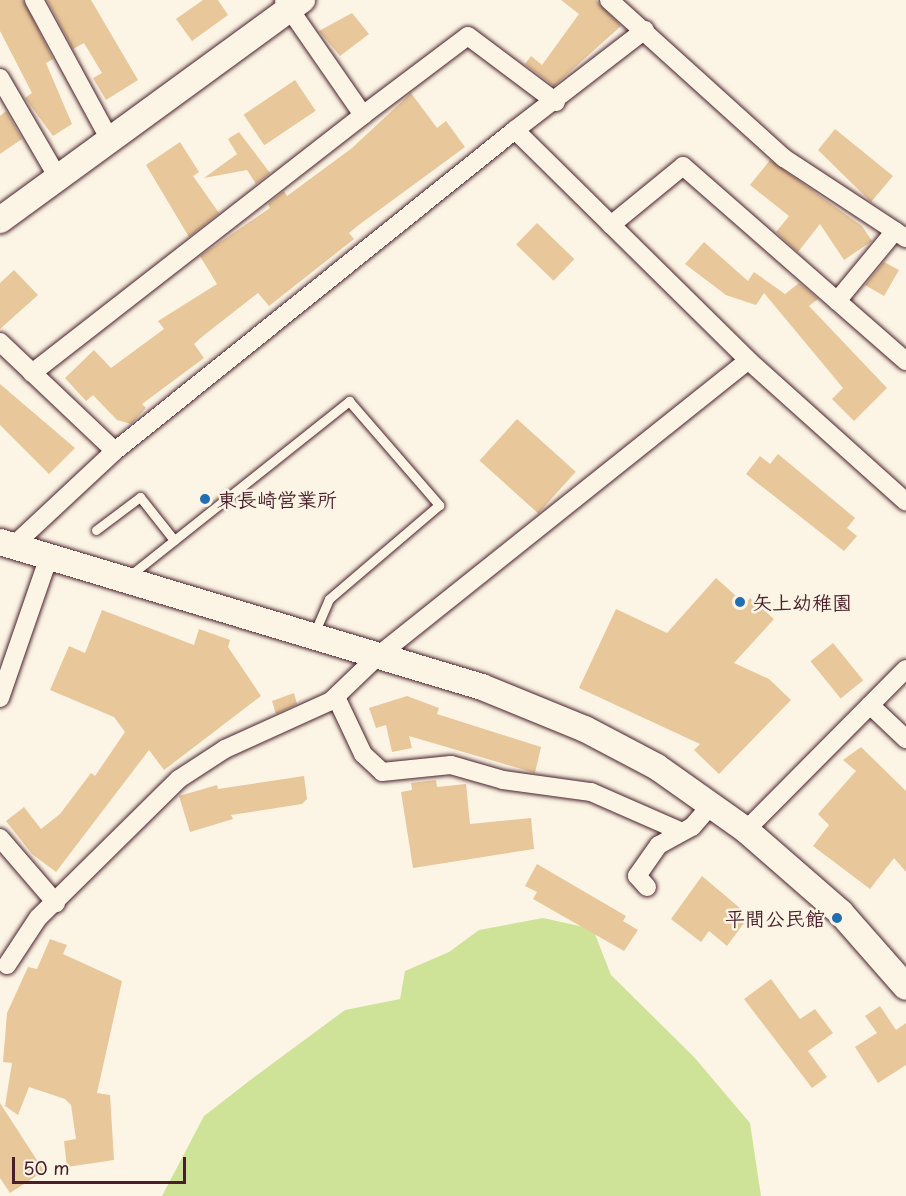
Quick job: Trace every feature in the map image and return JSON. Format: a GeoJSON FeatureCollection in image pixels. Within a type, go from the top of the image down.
{"type":"FeatureCollection","features":[{"type":"Feature","properties":{"kind":"street"},"geometry":{"type":"LineString","coordinates":[[34,0],[109,138]]}},
{"type":"Feature","properties":{"kind":"street"},"geometry":{"type":"LineString","coordinates":[[609,0],[645,30],[784,158],[901,235],[837,301]]}},
{"type":"Feature","properties":{"kind":"street"},"geometry":{"type":"LineString","coordinates":[[0,220],[292,3],[363,115]]}},
{"type":"Feature","properties":{"kind":"street"},"geometry":{"type":"LineString","coordinates":[[645,30],[556,102],[515,130],[115,451],[6,544],[48,559],[482,687],[585,729],[657,767],[746,830],[841,913],[906,987]]}},
{"type":"Feature","properties":{"kind":"street"},"geometry":{"type":"LineString","coordinates":[[32,373],[468,36],[556,102]]}},
{"type":"Feature","properties":{"kind":"street"},"geometry":{"type":"LineString","coordinates":[[0,78],[57,176]]}},
{"type":"Feature","properties":{"kind":"street"},"geometry":{"type":"LineString","coordinates":[[515,130],[748,360],[906,502]]}},
{"type":"Feature","properties":{"kind":"street"},"geometry":{"type":"LineString","coordinates":[[611,225],[683,166],[906,361]]}},
{"type":"Feature","properties":{"kind":"street"},"geometry":{"type":"LineString","coordinates":[[0,342],[115,451]]}},
{"type":"Feature","properties":{"kind":"street"},"geometry":{"type":"LineString","coordinates":[[2,967],[38,918],[56,903],[179,779],[225,750],[318,711],[336,697],[379,655],[748,360]]}},
{"type":"Feature","properties":{"kind":"street"},"geometry":{"type":"LineString","coordinates":[[1,692],[48,559]]}},
{"type":"Feature","properties":{"kind":"street"},"geometry":{"type":"LineString","coordinates":[[746,830],[906,669]]}},
{"type":"Feature","properties":{"kind":"street"},"geometry":{"type":"LineString","coordinates":[[336,697],[363,754],[382,772],[451,765],[503,780],[591,792],[682,832]]}},
{"type":"Feature","properties":{"kind":"street"},"geometry":{"type":"LineString","coordinates":[[870,705],[906,739]]}},
{"type":"Feature","properties":{"kind":"street"},"geometry":{"type":"LineString","coordinates":[[647,887],[637,876],[659,845],[682,832],[711,805]]}},
{"type":"Feature","properties":{"kind":"street"},"geometry":{"type":"LineString","coordinates":[[0,838],[56,903]]}},
{"type":"Feature","properties":{"kind":"lane"},"geometry":{"type":"LineString","coordinates":[[124,581],[349,401],[439,505],[329,598],[313,638]]}},
{"type":"Feature","properties":{"kind":"lane"},"geometry":{"type":"LineString","coordinates":[[96,530],[141,497],[174,540]]}},
{"type":"Feature","properties":{"kind":"green space"},"geometry":{"type":"Polygon","coordinates":[[[543,918],[593,929],[611,975],[694,1057],[750,1123],[761,1196],[162,1196],[204,1116],[345,1010],[400,999],[405,971],[449,952],[479,930],[543,918]]]}},
{"type":"Feature","properties":{"kind":"building"},"geometry":{"type":"Polygon","coordinates":[[[0,0],[23,0],[53,59],[46,63],[72,124],[53,136],[25,98],[32,93],[0,31],[0,0]]]}},
{"type":"Feature","properties":{"kind":"building"},"geometry":{"type":"Polygon","coordinates":[[[47,0],[91,0],[138,80],[106,100],[93,78],[102,73],[84,43],[73,49],[47,0]]]}},
{"type":"Feature","properties":{"kind":"building"},"geometry":{"type":"Polygon","coordinates":[[[203,0],[218,0],[228,15],[192,41],[176,19],[203,0]]]}},
{"type":"Feature","properties":{"kind":"building"},"geometry":{"type":"Polygon","coordinates":[[[561,0],[596,0],[621,26],[554,86],[525,64],[531,56],[542,65],[579,14],[561,0]]]}},
{"type":"Feature","properties":{"kind":"building"},"geometry":{"type":"Polygon","coordinates":[[[352,13],[369,34],[340,56],[319,31],[352,13]]]}},
{"type":"Feature","properties":{"kind":"building"},"geometry":{"type":"Polygon","coordinates":[[[295,80],[316,111],[264,145],[244,115],[295,80]]]}},
{"type":"Feature","properties":{"kind":"building"},"geometry":{"type":"Polygon","coordinates":[[[411,93],[437,128],[446,121],[465,147],[356,227],[349,233],[354,239],[269,306],[258,293],[203,336],[194,344],[204,358],[142,404],[146,408],[131,424],[117,420],[93,395],[86,401],[65,378],[94,350],[111,368],[164,329],[158,321],[217,284],[200,256],[270,208],[268,204],[284,191],[287,196],[352,148],[411,93]]]}},
{"type":"Feature","properties":{"kind":"building"},"geometry":{"type":"Polygon","coordinates":[[[6,111],[22,139],[0,154],[0,116],[6,111]]]}},
{"type":"Feature","properties":{"kind":"building"},"geometry":{"type":"Polygon","coordinates":[[[835,129],[893,176],[871,202],[818,150],[835,129]]]}},
{"type":"Feature","properties":{"kind":"building"},"geometry":{"type":"Polygon","coordinates":[[[239,132],[270,173],[256,184],[247,170],[204,178],[237,154],[228,139],[239,132]]]}},
{"type":"Feature","properties":{"kind":"building"},"geometry":{"type":"Polygon","coordinates":[[[180,142],[199,172],[193,176],[219,213],[189,237],[146,165],[180,142]]]}},
{"type":"Feature","properties":{"kind":"building"},"geometry":{"type":"Polygon","coordinates":[[[770,160],[862,226],[872,241],[844,260],[820,224],[798,252],[776,232],[789,216],[750,185],[770,160]]]}},
{"type":"Feature","properties":{"kind":"building"},"geometry":{"type":"Polygon","coordinates":[[[537,223],[574,259],[554,281],[516,245],[537,223]]]}},
{"type":"Feature","properties":{"kind":"building"},"geometry":{"type":"Polygon","coordinates":[[[704,242],[748,281],[754,272],[785,294],[799,283],[818,299],[809,306],[887,388],[854,421],[832,399],[843,388],[764,293],[756,305],[726,295],[685,264],[704,242]]]}},
{"type":"Feature","properties":{"kind":"building"},"geometry":{"type":"Polygon","coordinates":[[[884,262],[899,270],[884,296],[865,285],[884,262]]]}},
{"type":"Feature","properties":{"kind":"building"},"geometry":{"type":"Polygon","coordinates":[[[14,270],[38,295],[0,329],[0,283],[14,270]]]}},
{"type":"Feature","properties":{"kind":"building"},"geometry":{"type":"Polygon","coordinates":[[[0,384],[75,448],[49,474],[0,425],[0,384]]]}},
{"type":"Feature","properties":{"kind":"building"},"geometry":{"type":"Polygon","coordinates":[[[517,419],[576,472],[538,513],[480,461],[517,419]]]}},
{"type":"Feature","properties":{"kind":"building"},"geometry":{"type":"Polygon","coordinates":[[[778,454],[855,518],[847,528],[857,536],[844,551],[746,474],[760,456],[770,464],[778,454]]]}},
{"type":"Feature","properties":{"kind":"building"},"geometry":{"type":"Polygon","coordinates":[[[716,578],[745,604],[750,598],[774,619],[734,663],[769,679],[791,700],[719,774],[694,750],[700,744],[579,688],[616,609],[667,633],[716,578]]]}},
{"type":"Feature","properties":{"kind":"building"},"geometry":{"type":"Polygon","coordinates":[[[102,610],[194,645],[199,629],[230,640],[228,647],[261,696],[164,770],[149,750],[56,872],[32,854],[6,821],[24,807],[41,829],[60,814],[91,773],[95,776],[125,732],[114,717],[50,690],[69,646],[85,653],[102,610]]]}},
{"type":"Feature","properties":{"kind":"building"},"geometry":{"type":"Polygon","coordinates":[[[833,643],[863,680],[841,699],[810,661],[833,643]]]}},
{"type":"Feature","properties":{"kind":"building"},"geometry":{"type":"Polygon","coordinates":[[[294,693],[297,704],[276,714],[272,701],[294,693]]]}},
{"type":"Feature","properties":{"kind":"building"},"geometry":{"type":"Polygon","coordinates":[[[407,696],[439,708],[437,714],[541,747],[535,773],[409,736],[412,748],[392,752],[386,725],[376,728],[369,708],[407,696]]]}},
{"type":"Feature","properties":{"kind":"building"},"geometry":{"type":"Polygon","coordinates":[[[861,747],[906,791],[906,872],[894,858],[870,889],[813,846],[829,825],[818,814],[856,771],[843,760],[861,747]]]}},
{"type":"Feature","properties":{"kind":"building"},"geometry":{"type":"Polygon","coordinates":[[[304,776],[307,799],[302,804],[231,815],[233,819],[190,832],[179,796],[217,785],[218,789],[304,776]]]}},
{"type":"Feature","properties":{"kind":"building"},"geometry":{"type":"Polygon","coordinates":[[[436,780],[437,787],[466,784],[470,824],[531,818],[534,849],[413,868],[401,792],[412,790],[411,783],[436,780]]]}},
{"type":"Feature","properties":{"kind":"building"},"geometry":{"type":"Polygon","coordinates":[[[537,864],[626,916],[623,921],[638,930],[624,951],[533,899],[537,892],[525,886],[537,864]]]}},
{"type":"Feature","properties":{"kind":"building"},"geometry":{"type":"Polygon","coordinates":[[[702,876],[741,909],[735,917],[744,923],[727,946],[709,931],[701,942],[671,919],[702,876]]]}},
{"type":"Feature","properties":{"kind":"building"},"geometry":{"type":"Polygon","coordinates":[[[50,939],[67,945],[63,954],[122,981],[97,1093],[110,1095],[114,1160],[67,1167],[64,1141],[76,1139],[71,1105],[65,1099],[29,1087],[18,1115],[5,1106],[12,1063],[3,1062],[7,1013],[28,967],[37,969],[50,939]]]}},
{"type":"Feature","properties":{"kind":"building"},"geometry":{"type":"Polygon","coordinates":[[[771,979],[800,1019],[815,1009],[833,1033],[808,1051],[827,1077],[812,1088],[744,999],[771,979]]]}},
{"type":"Feature","properties":{"kind":"building"},"geometry":{"type":"Polygon","coordinates":[[[880,1006],[896,1030],[906,1023],[906,1065],[878,1083],[855,1047],[877,1033],[865,1016],[880,1006]]]}},
{"type":"Feature","properties":{"kind":"building"},"geometry":{"type":"Polygon","coordinates":[[[0,1103],[44,1171],[10,1193],[0,1178],[0,1103]]]}},
{"type":"Feature","properties":{"kind":"place","name":"東長崎営業所"},"geometry":{"type":"Point","coordinates":[205,499]}},
{"type":"Feature","properties":{"kind":"place","name":"矢上幼稚園"},"geometry":{"type":"Point","coordinates":[740,602]}},
{"type":"Feature","properties":{"kind":"place","name":"平間公民館"},"geometry":{"type":"Point","coordinates":[837,918]}}]}
